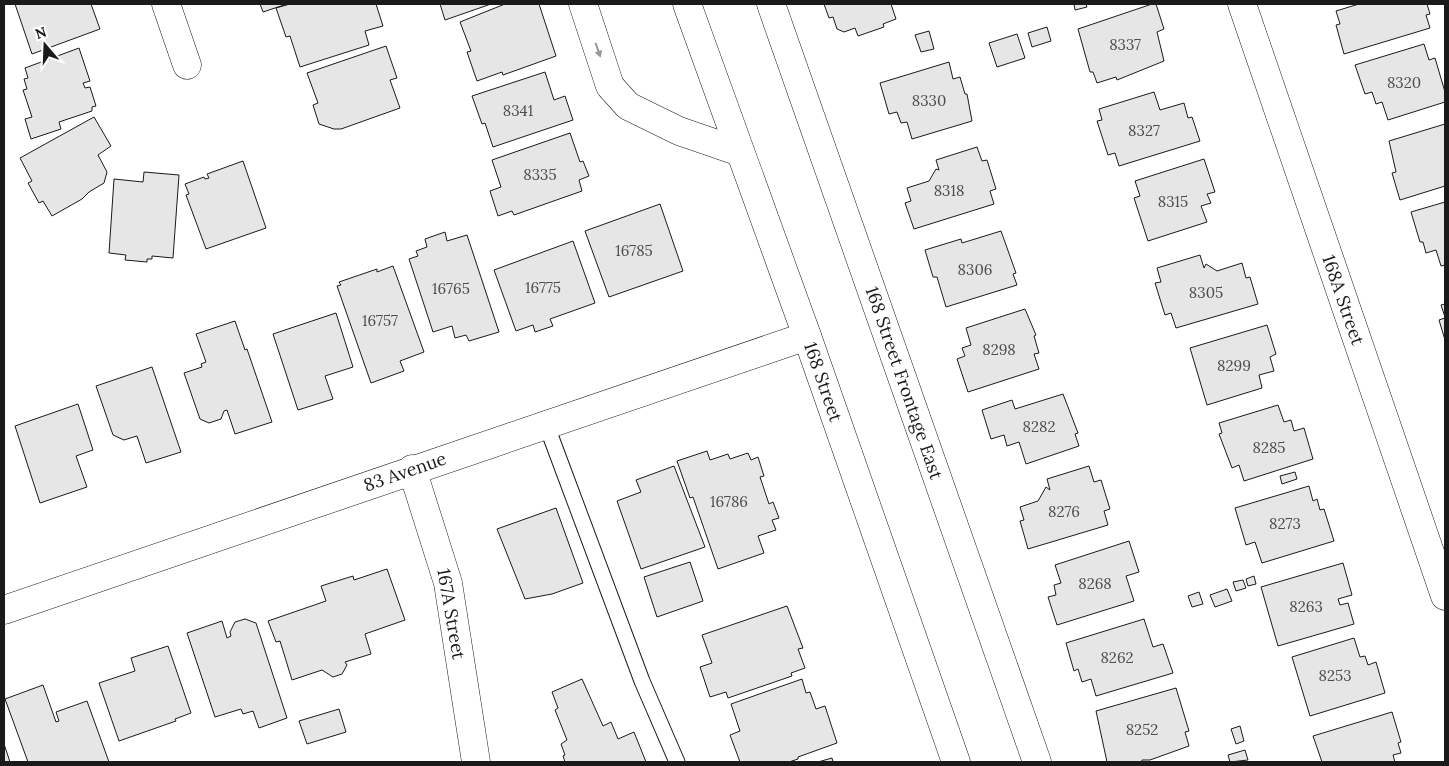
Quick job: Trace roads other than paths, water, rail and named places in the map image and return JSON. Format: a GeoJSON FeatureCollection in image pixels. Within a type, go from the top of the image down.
{"type":"FeatureCollection","features":[{"type":"Feature","properties":{"kind":"street"},"geometry":{"type":"LineString","coordinates":[[166,4],[187,64]]}},
{"type":"Feature","properties":{"kind":"street"},"geometry":{"type":"LineString","coordinates":[[583,4],[610,86],[628,106],[678,131],[740,152]]}},
{"type":"Feature","properties":{"kind":"street","name":"168 Street"},"geometry":{"type":"LineString","coordinates":[[687,4],[807,336],[956,762]]}},
{"type":"Feature","properties":{"kind":"street","name":"168 Street Frontage East"},"geometry":{"type":"LineString","coordinates":[[771,4],[1037,762]]}},
{"type":"Feature","properties":{"kind":"street","name":"168A Street"},"geometry":{"type":"LineString","coordinates":[[1242,4],[1445,596]]}},
{"type":"Feature","properties":{"kind":"street","name":"83 Avenue"},"geometry":{"type":"LineString","coordinates":[[4,610],[412,469],[807,336]]}},
{"type":"Feature","properties":{"kind":"street","name":"167A Street"},"geometry":{"type":"LineString","coordinates":[[412,469],[448,583],[476,762]]}},
{"type":"Feature","properties":{"kind":"lane"},"geometry":{"type":"LineString","coordinates":[[546,424],[642,681],[678,762]]}}]}
